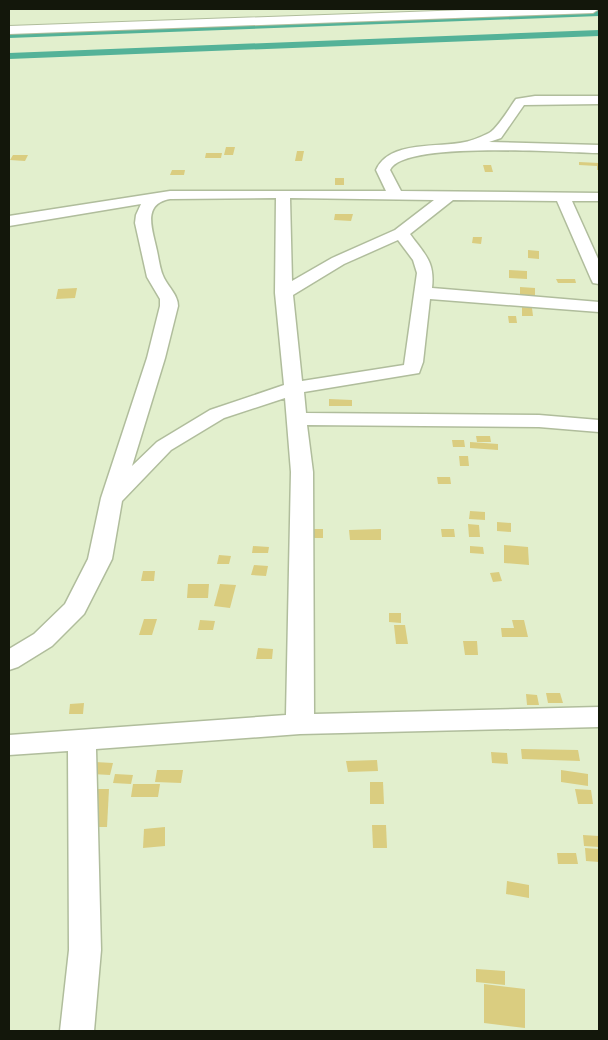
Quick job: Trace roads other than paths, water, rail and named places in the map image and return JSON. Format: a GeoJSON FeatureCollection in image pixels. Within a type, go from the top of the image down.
{"type":"FeatureCollection","features":[{"type":"Feature","properties":{"kind":"street"},"geometry":{"type":"LineString","coordinates":[[9,30],[593,9]]}},
{"type":"Feature","properties":{"kind":"street"},"geometry":{"type":"LineString","coordinates":[[462,146],[496,135],[520,102],[535,100],[599,100]]}},
{"type":"Feature","properties":{"kind":"street"},"geometry":{"type":"LineString","coordinates":[[396,195],[384,170],[386,164],[390,160],[416,151],[462,146],[599,149]]}},
{"type":"Feature","properties":{"kind":"street"},"geometry":{"type":"LineString","coordinates":[[283,194],[284,293],[302,472],[300,724]]}},
{"type":"Feature","properties":{"kind":"street"},"geometry":{"type":"LineString","coordinates":[[9,221],[157,196],[283,194],[599,196]]}},
{"type":"Feature","properties":{"kind":"street"},"geometry":{"type":"LineString","coordinates":[[284,293],[338,261],[401,233],[450,195]]}},
{"type":"Feature","properties":{"kind":"street"},"geometry":{"type":"LineString","coordinates":[[9,661],[43,640],[75,608],[100,559],[112,498],[138,408],[156,358],[169,306],[169,299],[156,277],[142,214],[146,206],[157,196]]}},
{"type":"Feature","properties":{"kind":"street"},"geometry":{"type":"LineString","coordinates":[[563,197],[597,268]]}},
{"type":"Feature","properties":{"kind":"street"},"geometry":{"type":"LineString","coordinates":[[112,498],[164,446],[217,414],[295,388],[412,369],[424,293],[425,273],[421,260],[401,233]]}},
{"type":"Feature","properties":{"kind":"street"},"geometry":{"type":"LineString","coordinates":[[424,293],[599,307]]}},
{"type":"Feature","properties":{"kind":"street"},"geometry":{"type":"LineString","coordinates":[[297,419],[539,422],[599,426]]}},
{"type":"Feature","properties":{"kind":"street"},"geometry":{"type":"LineString","coordinates":[[9,744],[300,724],[599,717]]}},
{"type":"Feature","properties":{"kind":"street"},"geometry":{"type":"LineString","coordinates":[[77,1031],[85,950],[82,740]]}},
{"type":"Feature","properties":{"kind":"waterway"},"geometry":{"type":"LineString","coordinates":[[9,35],[599,13]]}},
{"type":"Feature","properties":{"kind":"waterway"},"geometry":{"type":"LineString","coordinates":[[9,56],[599,33]]}}]}
